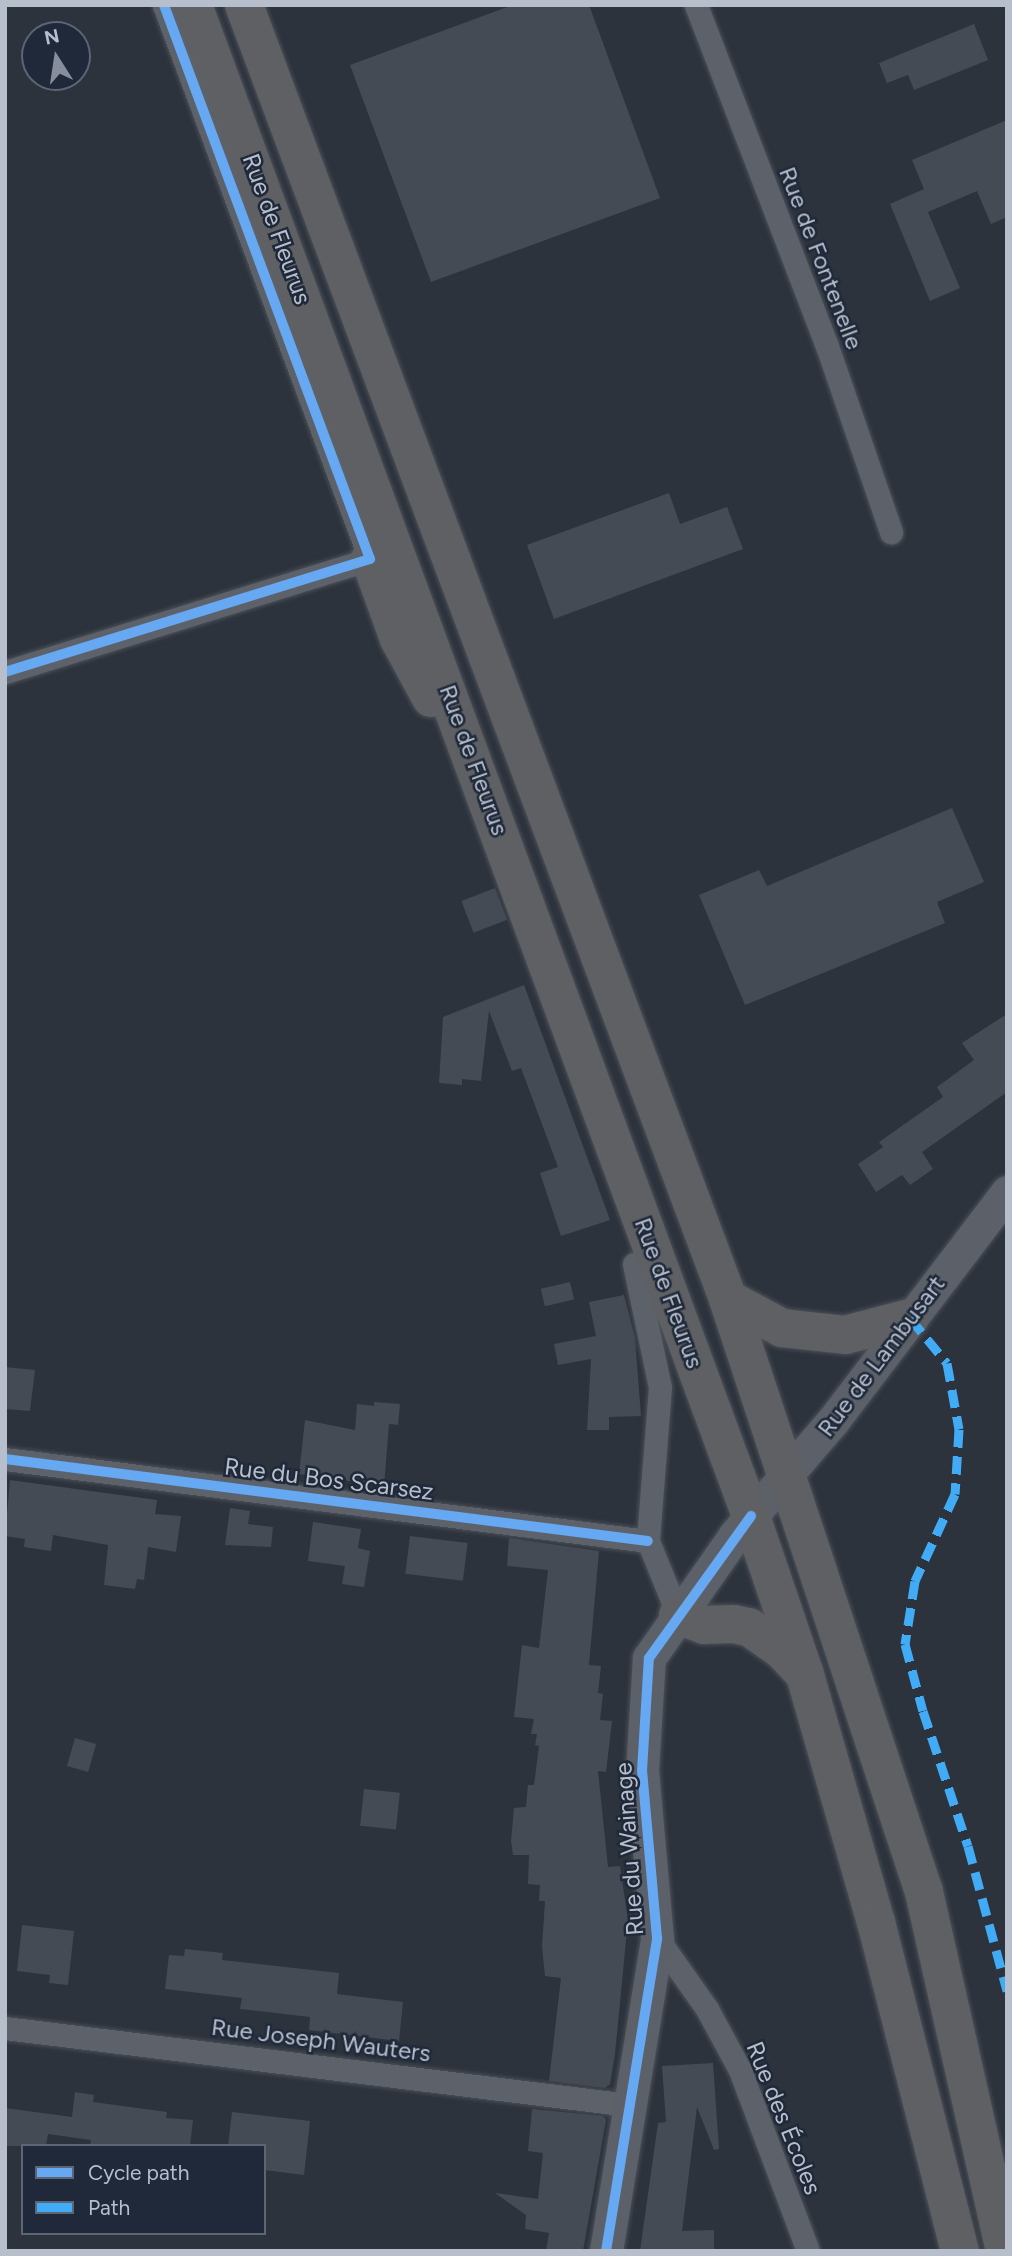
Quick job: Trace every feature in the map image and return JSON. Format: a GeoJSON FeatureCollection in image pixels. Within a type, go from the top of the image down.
{"type":"FeatureCollection","features":[{"type":"Feature","properties":{"kind":"highway","name":"Rue de Fleurus"},"geometry":{"type":"LineString","coordinates":[[193,5],[462,727],[751,1516],[805,1675],[876,1922],[960,2251]]}},
{"type":"Feature","properties":{"kind":"highway","name":"Rue de Fleurus"},"geometry":{"type":"LineString","coordinates":[[244,5],[728,1298],[923,1892],[1005,2251]]}},
{"type":"Feature","properties":{"kind":"highway"},"geometry":{"type":"LineString","coordinates":[[370,559],[399,639],[432,700],[462,727]]}},
{"type":"Feature","properties":{"kind":"highway"},"geometry":{"type":"LineString","coordinates":[[728,1298],[782,1328],[845,1335],[910,1318]]}},
{"type":"Feature","properties":{"kind":"highway"},"geometry":{"type":"LineString","coordinates":[[678,1615],[704,1625],[733,1623],[749,1627],[781,1649],[805,1675]]}},
{"type":"Feature","properties":{"kind":"street"},"geometry":{"type":"LineString","coordinates":[[5,672],[370,559],[164,5]]}},
{"type":"Feature","properties":{"kind":"street","name":"Rue de Fontenelle"},"geometry":{"type":"LineString","coordinates":[[696,5],[827,346],[891,532]]}},
{"type":"Feature","properties":{"kind":"street","name":"Rue de Lambusart"},"geometry":{"type":"LineString","coordinates":[[751,1516],[788,1476],[1007,1192]]}},
{"type":"Feature","properties":{"kind":"street","name":"Rue de Fleurus"},"geometry":{"type":"LineString","coordinates":[[634,1264],[660,1387],[648,1541],[678,1615]]}},
{"type":"Feature","properties":{"kind":"street","name":"Rue du Bos Scarsez"},"geometry":{"type":"LineString","coordinates":[[5,1459],[648,1541]]}},
{"type":"Feature","properties":{"kind":"street","name":"Rue du Wainage"},"geometry":{"type":"LineString","coordinates":[[606,2251],[657,1938],[642,1771],[649,1658],[751,1516]]}},
{"type":"Feature","properties":{"kind":"street","name":"Rue des Écoles"},"geometry":{"type":"LineString","coordinates":[[657,1938],[707,2009],[740,2070],[808,2251]]}},
{"type":"Feature","properties":{"kind":"street","name":"Rue Joseph Wauters"},"geometry":{"type":"LineString","coordinates":[[5,2028],[629,2105]]}},
{"type":"Feature","properties":{"kind":"building"},"geometry":{"type":"Polygon","coordinates":[[[513,5],[589,5],[660,198],[431,282],[350,65],[513,5]]]}},
{"type":"Feature","properties":{"kind":"building"},"geometry":{"type":"Polygon","coordinates":[[[974,24],[988,60],[914,90],[908,75],[887,83],[879,63],[974,24]]]}},
{"type":"Feature","properties":{"kind":"building"},"geometry":{"type":"Polygon","coordinates":[[[1007,120],[1007,217],[991,224],[977,191],[928,212],[960,288],[930,301],[890,204],[924,189],[912,160],[1007,120]]]}},
{"type":"Feature","properties":{"kind":"building"},"geometry":{"type":"Polygon","coordinates":[[[669,493],[680,524],[727,507],[743,549],[554,619],[527,545],[669,493]]]}},
{"type":"Feature","properties":{"kind":"building"},"geometry":{"type":"Polygon","coordinates":[[[952,808],[984,882],[937,902],[945,923],[745,1005],[699,895],[759,870],[767,886],[952,808]]]}},
{"type":"Feature","properties":{"kind":"building"},"geometry":{"type":"Polygon","coordinates":[[[495,888],[507,920],[474,933],[461,901],[495,888]]]}},
{"type":"Feature","properties":{"kind":"building"},"geometry":{"type":"Polygon","coordinates":[[[524,985],[610,1220],[561,1236],[540,1173],[558,1167],[521,1068],[512,1071],[489,1011],[481,1081],[462,1079],[462,1085],[439,1083],[443,1017],[524,985]]]}},
{"type":"Feature","properties":{"kind":"building"},"geometry":{"type":"Polygon","coordinates":[[[1007,1014],[1007,1092],[922,1152],[933,1169],[910,1185],[902,1175],[876,1192],[858,1164],[883,1147],[879,1142],[943,1097],[937,1087],[974,1060],[962,1043],[1007,1014]]]}},
{"type":"Feature","properties":{"kind":"building"},"geometry":{"type":"Polygon","coordinates":[[[570,1282],[574,1300],[545,1306],[541,1289],[570,1282]]]}},
{"type":"Feature","properties":{"kind":"building"},"geometry":{"type":"Polygon","coordinates":[[[624,1295],[635,1338],[641,1416],[609,1417],[609,1430],[587,1430],[591,1359],[558,1365],[554,1344],[596,1336],[589,1302],[624,1295]]]}},
{"type":"Feature","properties":{"kind":"building"},"geometry":{"type":"Polygon","coordinates":[[[5,1367],[35,1370],[30,1411],[5,1409],[5,1367]]]}},
{"type":"Feature","properties":{"kind":"building"},"geometry":{"type":"Polygon","coordinates":[[[374,1402],[400,1404],[398,1425],[389,1424],[384,1486],[299,1474],[305,1420],[355,1430],[357,1404],[374,1406],[374,1402]]]}},
{"type":"Feature","properties":{"kind":"building"},"geometry":{"type":"Polygon","coordinates":[[[10,1480],[157,1500],[155,1514],[181,1516],[176,1552],[148,1547],[144,1580],[137,1579],[135,1589],[104,1585],[108,1545],[53,1535],[51,1551],[24,1547],[25,1539],[5,1536],[10,1480]]]}},
{"type":"Feature","properties":{"kind":"building"},"geometry":{"type":"Polygon","coordinates":[[[230,1508],[250,1511],[248,1524],[273,1527],[271,1547],[225,1545],[230,1508]]]}},
{"type":"Feature","properties":{"kind":"building"},"geometry":{"type":"Polygon","coordinates":[[[313,1522],[361,1529],[358,1548],[370,1551],[364,1587],[342,1584],[345,1566],[308,1561],[313,1522]]]}},
{"type":"Feature","properties":{"kind":"building"},"geometry":{"type":"Polygon","coordinates":[[[410,1536],[468,1543],[463,1581],[405,1574],[410,1536]]]}},
{"type":"Feature","properties":{"kind":"building"},"geometry":{"type":"Polygon","coordinates":[[[509,1538],[599,1551],[589,1665],[601,1666],[598,1693],[603,1694],[600,1720],[612,1721],[606,1772],[598,1771],[608,1867],[620,1866],[628,1920],[615,2054],[610,2084],[605,2088],[549,2081],[561,1978],[545,1976],[542,1947],[545,1901],[539,1901],[540,1885],[528,1884],[529,1855],[513,1855],[511,1841],[514,1808],[526,1807],[528,1785],[534,1785],[539,1746],[535,1745],[537,1734],[531,1734],[534,1719],[514,1717],[522,1645],[539,1648],[548,1570],[507,1566],[509,1538]]]}},
{"type":"Feature","properties":{"kind":"building"},"geometry":{"type":"Polygon","coordinates":[[[75,1738],[96,1744],[88,1772],[67,1766],[75,1738]]]}},
{"type":"Feature","properties":{"kind":"building"},"geometry":{"type":"Polygon","coordinates":[[[364,1789],[400,1793],[396,1830],[360,1826],[364,1789]]]}},
{"type":"Feature","properties":{"kind":"building"},"geometry":{"type":"Polygon","coordinates":[[[22,1925],[74,1931],[68,1985],[49,1983],[50,1975],[17,1971],[22,1925]]]}},
{"type":"Feature","properties":{"kind":"building"},"geometry":{"type":"Polygon","coordinates":[[[185,1949],[223,1953],[222,1960],[339,1973],[337,1994],[403,2002],[399,2041],[309,2030],[310,2017],[240,2009],[242,1998],[165,1989],[169,1955],[184,1956],[185,1949]]]}},
{"type":"Feature","properties":{"kind":"building"},"geometry":{"type":"Polygon","coordinates":[[[713,2063],[719,2149],[714,2150],[697,2107],[682,2231],[714,2230],[714,2251],[640,2251],[658,2123],[666,2122],[662,2066],[713,2063]]]}},
{"type":"Feature","properties":{"kind":"building"},"geometry":{"type":"Polygon","coordinates":[[[75,2092],[94,2095],[93,2102],[167,2112],[166,2118],[193,2120],[190,2144],[90,2144],[91,2140],[48,2134],[46,2144],[5,2146],[5,2108],[72,2117],[75,2092]]]}},
{"type":"Feature","properties":{"kind":"building"},"geometry":{"type":"Polygon","coordinates":[[[532,2109],[603,2116],[606,2120],[583,2251],[546,2251],[549,2233],[525,2229],[526,2215],[495,2193],[538,2199],[543,2153],[528,2151],[532,2109]]]}},
{"type":"Feature","properties":{"kind":"building"},"geometry":{"type":"Polygon","coordinates":[[[232,2112],[310,2121],[304,2175],[266,2170],[266,2144],[228,2144],[232,2112]]]}},
{"type":"Feature","properties":{"kind":"marked path"},"geometry":{"type":"LineString","coordinates":[[910,1318],[947,1363],[959,1429],[955,1494],[915,1581],[905,1644],[923,1711],[968,1846],[1007,1991]]}},
{"type":"Feature","properties":{"kind":"cycle path"},"geometry":{"type":"LineString","coordinates":[[5,672],[370,559],[164,5]]}},
{"type":"Feature","properties":{"kind":"cycle path"},"geometry":{"type":"LineString","coordinates":[[5,1459],[648,1541]]}},
{"type":"Feature","properties":{"kind":"cycle path"},"geometry":{"type":"LineString","coordinates":[[606,2251],[657,1938],[642,1771],[649,1658],[751,1516]]}}]}
